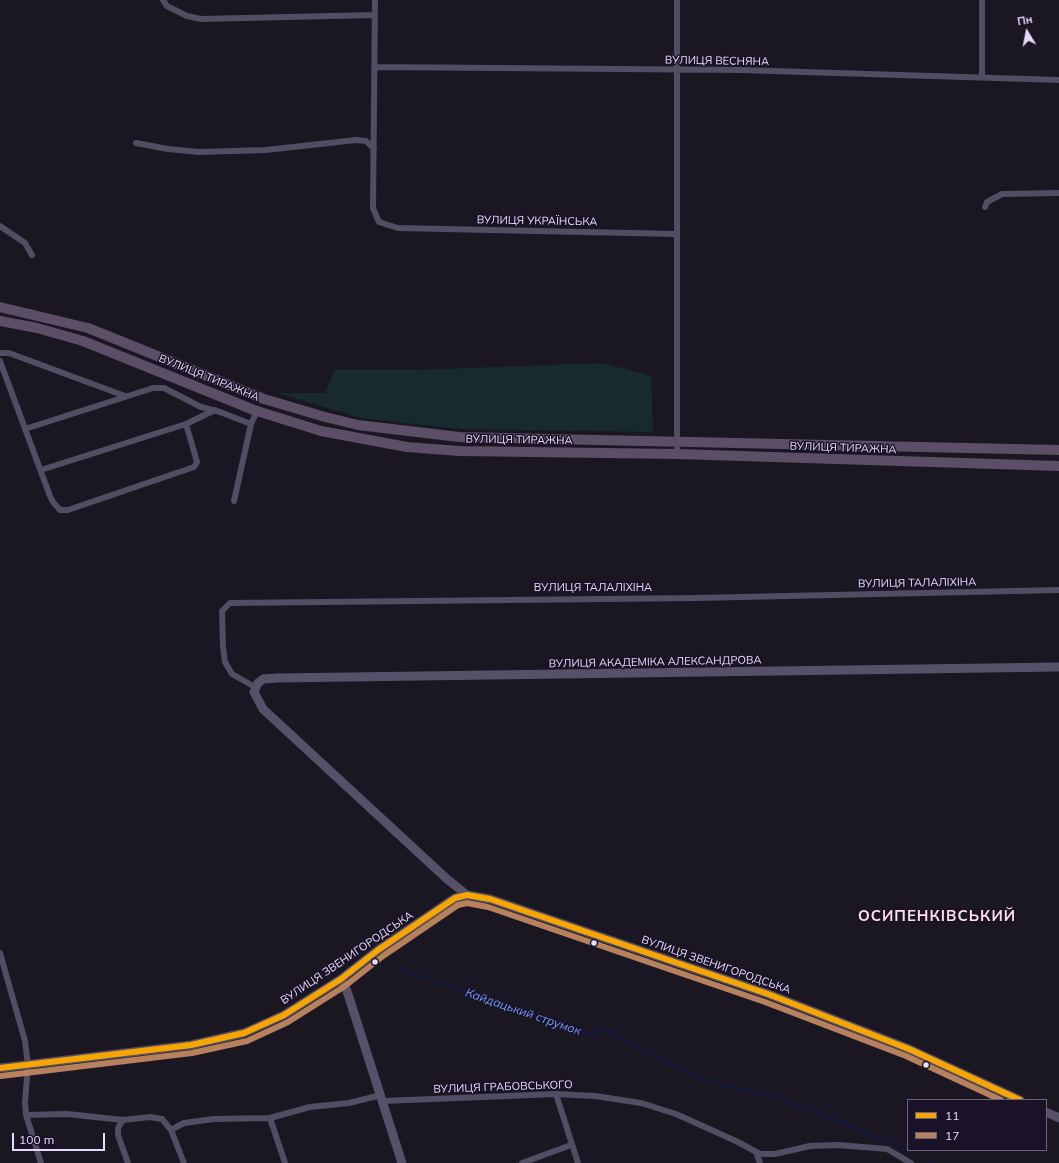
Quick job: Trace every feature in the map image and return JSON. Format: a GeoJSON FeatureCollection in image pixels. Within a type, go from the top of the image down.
{"type":"FeatureCollection","features":[{"type":"Feature","properties":{"kind":"main road","name":"ВУЛИЦЯ ТИРАЖНА"},"geometry":{"type":"LineString","coordinates":[[0,307],[88,328],[264,399],[358,425],[459,437],[1059,450]]}},
{"type":"Feature","properties":{"kind":"main road","name":"ВУЛИЦЯ ТИРАЖНА"},"geometry":{"type":"LineString","coordinates":[[0,320],[37,328],[83,341],[258,411],[321,431],[407,447],[459,451],[677,454],[1059,466]]}},
{"type":"Feature","properties":{"kind":"main road"},"geometry":{"type":"LineString","coordinates":[[258,411],[264,399]]}},
{"type":"Feature","properties":{"kind":"street"},"geometry":{"type":"LineString","coordinates":[[163,0],[167,6],[187,16],[201,19],[374,15]]}},
{"type":"Feature","properties":{"kind":"street","name":"ВУЛИЦЯ УКРАЇНСЬКА"},"geometry":{"type":"LineString","coordinates":[[375,0],[373,208],[379,222],[398,228],[676,234]]}},
{"type":"Feature","properties":{"kind":"street"},"geometry":{"type":"LineString","coordinates":[[677,0],[677,454]]}},
{"type":"Feature","properties":{"kind":"street"},"geometry":{"type":"LineString","coordinates":[[982,0],[982,76]]}},
{"type":"Feature","properties":{"kind":"street","name":"ВУЛИЦЯ ВЕСНЯНА"},"geometry":{"type":"LineString","coordinates":[[375,67],[741,70],[982,76],[1059,80]]}},
{"type":"Feature","properties":{"kind":"street"},"geometry":{"type":"LineString","coordinates":[[136,143],[168,149],[199,152],[266,150],[356,140],[366,141],[374,149]]}},
{"type":"Feature","properties":{"kind":"street"},"geometry":{"type":"LineString","coordinates":[[985,207],[987,202],[1002,194],[1059,193]]}},
{"type":"Feature","properties":{"kind":"street"},"geometry":{"type":"LineString","coordinates":[[0,226],[25,243],[32,255]]}},
{"type":"Feature","properties":{"kind":"street"},"geometry":{"type":"LineString","coordinates":[[0,353],[9,353],[125,396]]}},
{"type":"Feature","properties":{"kind":"street"},"geometry":{"type":"LineString","coordinates":[[0,361],[53,502],[60,510],[71,509],[194,466],[197,462],[186,424]]}},
{"type":"Feature","properties":{"kind":"street"},"geometry":{"type":"LineString","coordinates":[[25,429],[152,388],[164,388],[201,407],[215,410],[251,424]]}},
{"type":"Feature","properties":{"kind":"street"},"geometry":{"type":"LineString","coordinates":[[41,470],[186,424],[215,410]]}},
{"type":"Feature","properties":{"kind":"street"},"geometry":{"type":"LineString","coordinates":[[234,501],[251,424],[258,411]]}},
{"type":"Feature","properties":{"kind":"street","name":"ВУЛИЦЯ ТАЛАЛІХІНА"},"geometry":{"type":"LineString","coordinates":[[255,687],[232,674],[225,662],[222,612],[230,603],[704,598],[1059,590]]}},
{"type":"Feature","properties":{"kind":"street","name":"ВУЛИЦЯ АКАДЕМІКА АЛЕКСАНДРОВА"},"geometry":{"type":"LineString","coordinates":[[255,687],[263,679],[278,678],[1059,667]]}},
{"type":"Feature","properties":{"kind":"street","name":"ВУЛИЦЯ ЗВЕНИГОРОДСЬКА"},"geometry":{"type":"LineString","coordinates":[[255,687],[254,692],[263,709],[447,879],[467,895]]}},
{"type":"Feature","properties":{"kind":"street","name":"ВУЛИЦЯ ЗВЕНИГОРОДСЬКА"},"geometry":{"type":"LineString","coordinates":[[0,1068],[191,1045],[244,1033],[284,1015],[340,979],[378,950],[455,898],[467,895],[490,899],[768,994],[909,1049],[1018,1099]]}},
{"type":"Feature","properties":{"kind":"street"},"geometry":{"type":"LineString","coordinates":[[0,953],[23,1034],[28,1065],[25,1102],[26,1115],[40,1163]]}},
{"type":"Feature","properties":{"kind":"street"},"geometry":{"type":"LineString","coordinates":[[340,979],[347,990],[402,1163]]}},
{"type":"Feature","properties":{"kind":"street"},"geometry":{"type":"LineString","coordinates":[[556,1094],[571,1145],[578,1163]]}},
{"type":"Feature","properties":{"kind":"street","name":"ВУЛИЦЯ ГРАБОВСЬКОГО"},"geometry":{"type":"LineString","coordinates":[[171,1130],[184,1123],[202,1120],[270,1118],[318,1106],[382,1098],[556,1094],[603,1097],[654,1107],[676,1114],[738,1142],[756,1152]]}},
{"type":"Feature","properties":{"kind":"street"},"geometry":{"type":"LineString","coordinates":[[1047,1112],[1059,1118]]}},
{"type":"Feature","properties":{"kind":"street"},"geometry":{"type":"LineString","coordinates":[[26,1115],[60,1114],[124,1120],[155,1117],[165,1121],[171,1130],[184,1163]]}},
{"type":"Feature","properties":{"kind":"street"},"geometry":{"type":"LineString","coordinates":[[270,1118],[285,1163]]}},
{"type":"Feature","properties":{"kind":"street"},"geometry":{"type":"LineString","coordinates":[[124,1120],[118,1128],[118,1135],[128,1163]]}},
{"type":"Feature","properties":{"kind":"street"},"geometry":{"type":"LineString","coordinates":[[522,1163],[571,1145]]}},
{"type":"Feature","properties":{"kind":"street"},"geometry":{"type":"LineString","coordinates":[[760,1163],[756,1152],[775,1154],[798,1148],[824,1145],[886,1149],[911,1163]]}},
{"type":"Feature","properties":{"kind":"green space"},"geometry":{"type":"Polygon","coordinates":[[[603,363],[651,376],[653,432],[460,429],[361,418],[277,393],[325,393],[335,370],[413,370],[603,363]]]}},
{"type":"Feature","properties":{"kind":"waterway","name":"Кайдацький струмок"},"geometry":{"type":"LineString","coordinates":[[398,964],[411,974],[433,980],[512,1010],[580,1032],[588,1034],[594,1033],[599,1028],[605,1029],[671,1065],[709,1082],[779,1097],[793,1105],[820,1111],[825,1117],[846,1123],[873,1137],[890,1139],[907,1150]]}},
{"type":"Feature","properties":{"kind":"waterway","name":"Кайдацький струмок"},"geometry":{"type":"LineString","coordinates":[[929,1158],[933,1163]]}},
{"type":"Feature","properties":{"kind":"transit line","name":"11"},"geometry":{"type":"LineString","coordinates":[[0,1068],[191,1045],[244,1033],[284,1015],[341,979],[378,950],[455,898],[467,895],[490,899],[768,994],[909,1049],[1018,1099]]}},
{"type":"Feature","properties":{"kind":"transit line","name":"17"},"geometry":{"type":"LineString","coordinates":[[1,1076],[192,1053],[247,1041],[288,1022],[345,986],[383,956],[458,905],[467,903],[488,907],[765,1002],[906,1056],[999,1099]]}},
{"type":"Feature","properties":{"kind":"district","name":"ОСИПЕНКІВСЬКИЙ"},"geometry":{"type":"Point","coordinates":[937,916]}}]}
